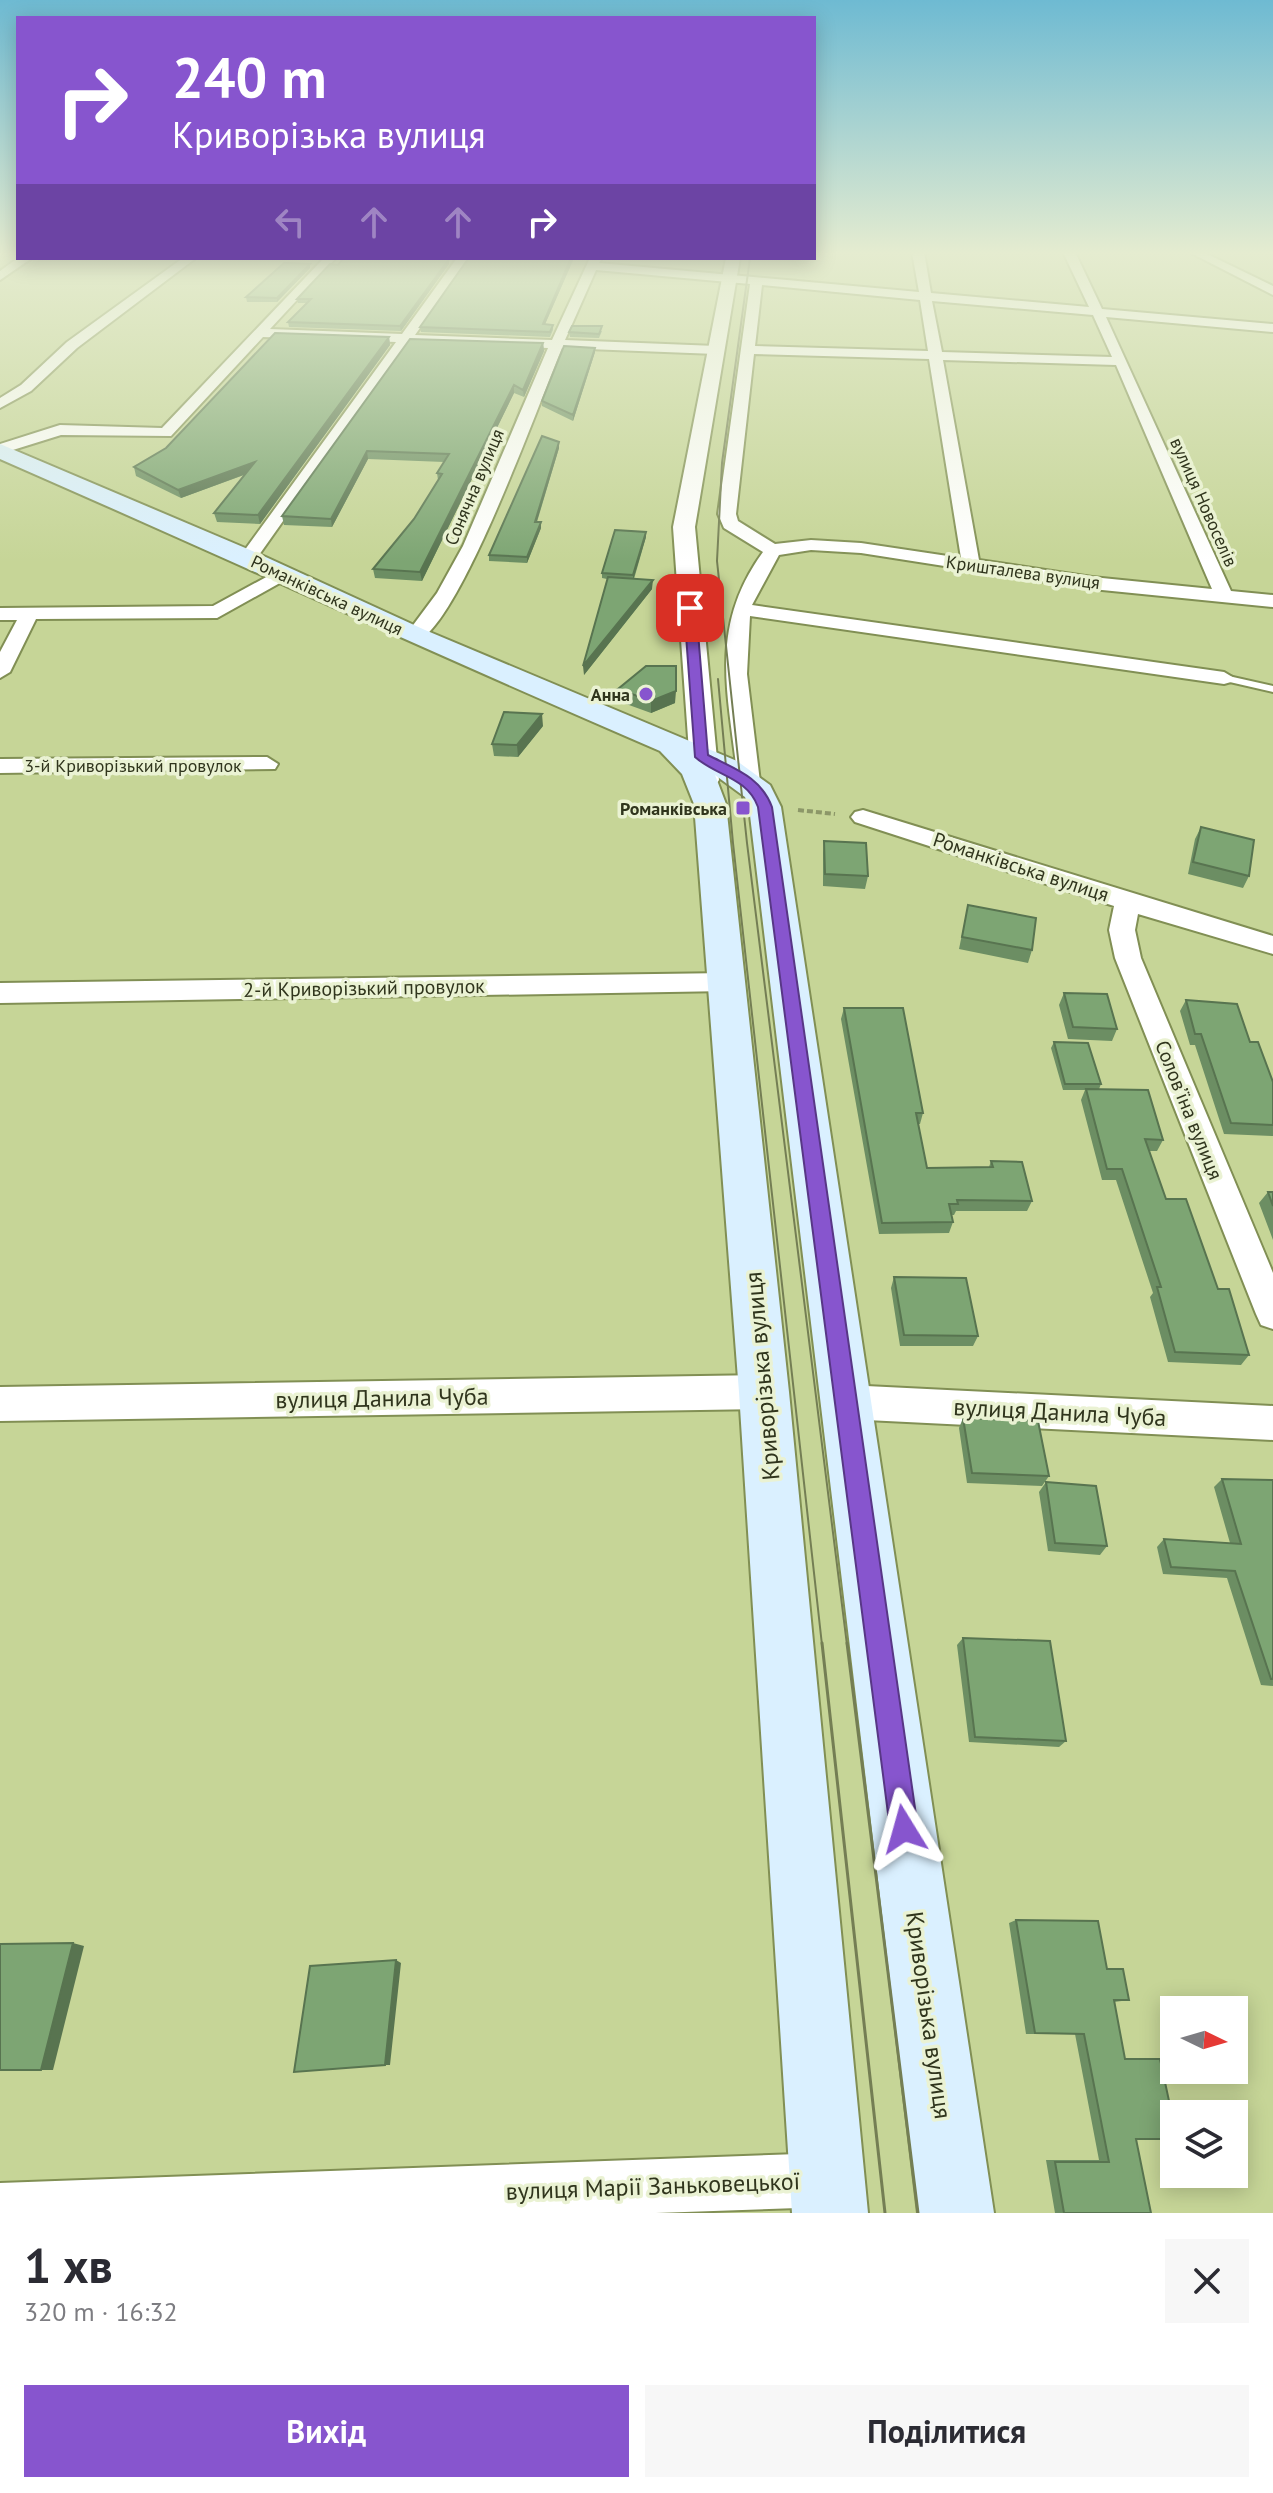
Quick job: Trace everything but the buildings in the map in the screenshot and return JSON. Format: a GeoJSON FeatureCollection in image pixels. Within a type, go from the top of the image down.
{"type":"FeatureCollection","features":[{"type":"Feature","properties":{"kind":"main road","name":"Романківська вулиця"},"geometry":{"type":"LineString","coordinates":[[0,450],[248,558],[415,636],[655,736],[691,761],[730,782]]}},
{"type":"Feature","properties":{"kind":"main road","name":"Криворізька вулиця"},"geometry":{"type":"LineString","coordinates":[[730,782],[710,804],[764,1392],[828,2196]]}},
{"type":"Feature","properties":{"kind":"main road","name":"Криворізька вулиця"},"geometry":{"type":"LineString","coordinates":[[730,782],[846,1402],[956,2213]]}},
{"type":"Feature","properties":{"kind":"street"},"geometry":{"type":"LineString","coordinates":[[0,404],[26,388],[61,355]]}},
{"type":"Feature","properties":{"kind":"street"},"geometry":{"type":"LineString","coordinates":[[0,450],[60,430],[166,433],[239,355]]}},
{"type":"Feature","properties":{"kind":"street"},"geometry":{"type":"LineString","coordinates":[[248,558],[395,355]]}},
{"type":"Feature","properties":{"kind":"street","name":"Сонячна вулиця"},"geometry":{"type":"LineString","coordinates":[[415,636],[439,609],[469,553],[551,355]]}},
{"type":"Feature","properties":{"kind":"street","name":"Криворізька вулиця"},"geometry":{"type":"LineString","coordinates":[[715,355],[684,527],[730,782]]}},
{"type":"Feature","properties":{"kind":"street"},"geometry":{"type":"LineString","coordinates":[[730,782],[741,609],[761,567],[773,551],[730,524],[727,514],[746,355]]}},
{"type":"Feature","properties":{"kind":"street"},"geometry":{"type":"LineString","coordinates":[[889,355],[1121,361]]}},
{"type":"Feature","properties":{"kind":"street","name":"вулиця Новоселів"},"geometry":{"type":"LineString","coordinates":[[1118,355],[1223,594]]}},
{"type":"Feature","properties":{"kind":"street"},"geometry":{"type":"LineString","coordinates":[[936,357],[971,565]]}},
{"type":"Feature","properties":{"kind":"street","name":"Кришталева вулиця"},"geometry":{"type":"LineString","coordinates":[[773,551],[787,546],[823,545],[1092,583],[1273,601]]}},
{"type":"Feature","properties":{"kind":"street"},"geometry":{"type":"LineString","coordinates":[[0,614],[217,612],[281,575]]}},
{"type":"Feature","properties":{"kind":"street"},"geometry":{"type":"LineString","coordinates":[[741,609],[1224,678]]}},
{"type":"Feature","properties":{"kind":"street"},"geometry":{"type":"LineString","coordinates":[[0,672],[30,613]]}},
{"type":"Feature","properties":{"kind":"street","name":"3-й Криворізький провулок"},"geometry":{"type":"LineString","coordinates":[[0,766],[267,764]]}},
{"type":"Feature","properties":{"kind":"street","name":"Романківська вулиця"},"geometry":{"type":"LineString","coordinates":[[863,817],[1273,945]]}},
{"type":"Feature","properties":{"kind":"street","name":"Соловʼїна вулиця"},"geometry":{"type":"LineString","coordinates":[[1128,901],[1122,930],[1128,958],[1273,1314]]}},
{"type":"Feature","properties":{"kind":"street","name":"2-й Криворізький провулок"},"geometry":{"type":"LineString","coordinates":[[0,993],[728,982]]}},
{"type":"Feature","properties":{"kind":"street","name":"вулиця Данила Чуба"},"geometry":{"type":"LineString","coordinates":[[0,1404],[764,1392]]}},
{"type":"Feature","properties":{"kind":"street","name":"вулиця Данила Чуба"},"geometry":{"type":"LineString","coordinates":[[846,1402],[1273,1423]]}},
{"type":"Feature","properties":{"kind":"street","name":"вулиця Марії Заньковецької"},"geometry":{"type":"LineString","coordinates":[[0,2210],[828,2196]]}},
{"type":"Feature","properties":{"kind":"lane"},"geometry":{"type":"LineString","coordinates":[[1224,678],[1273,689]]}},
{"type":"Feature","properties":{"kind":"path"},"geometry":{"type":"LineString","coordinates":[[730,782],[863,817]]}},
{"type":"Feature","properties":{"kind":"tram line"},"geometry":{"type":"LineString","coordinates":[[737,355],[722,463],[717,561],[747,843],[847,1645]]}},
{"type":"Feature","properties":{"kind":"tram line"},"geometry":{"type":"LineString","coordinates":[[718,679],[733,843],[822,1645]]}},
{"type":"Feature","properties":{"kind":"tram line"},"geometry":{"type":"LineString","coordinates":[[822,1643],[885,2213]]}},
{"type":"Feature","properties":{"kind":"tram line"},"geometry":{"type":"LineString","coordinates":[[847,1643],[918,2213]]}},
{"type":"Feature","properties":{"kind":"place","name":"Анна"},"geometry":{"type":"Point","coordinates":[646,694]}},
{"type":"Feature","properties":{"kind":"place","name":"Романківська"},"geometry":{"type":"Point","coordinates":[743,808]}},
{"type":"Feature","properties":{"kind":"route"},"geometry":{"type":"LineString","coordinates":[[690,608],[701,757],[749,782],[759,792],[765,807],[904,1829]]}}]}
